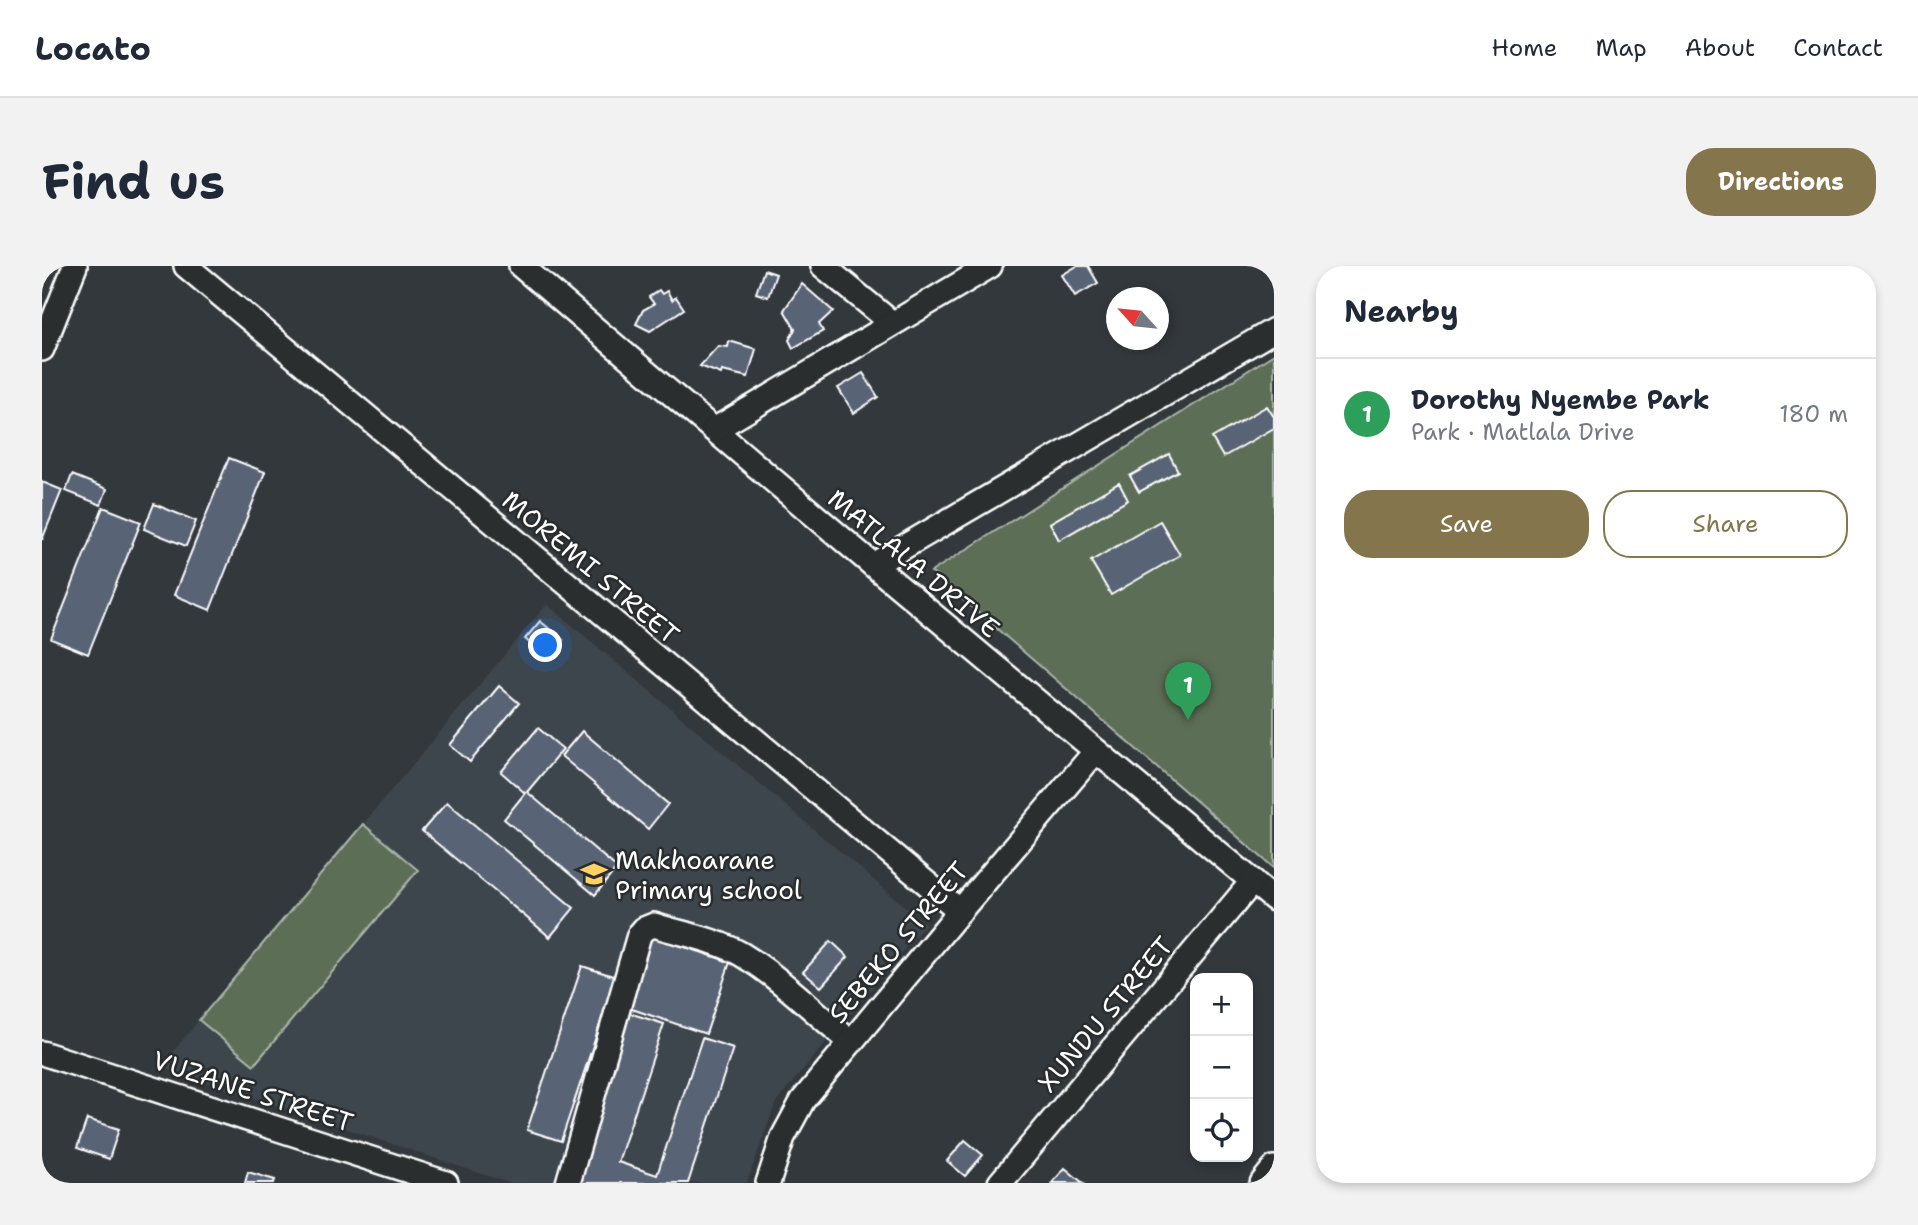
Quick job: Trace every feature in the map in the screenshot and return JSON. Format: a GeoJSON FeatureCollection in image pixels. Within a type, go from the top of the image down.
{"type":"FeatureCollection","features":[{"type":"Feature","properties":{"kind":"street"},"geometry":{"type":"LineString","coordinates":[[42,349],[75,266]]}},
{"type":"Feature","properties":{"kind":"street","name":"MOREMI STREET"},"geometry":{"type":"LineString","coordinates":[[186,266],[960,911]]}},
{"type":"Feature","properties":{"kind":"street","name":"MATLALA DRIVE"},"geometry":{"type":"LineString","coordinates":[[521,266],[873,565],[1274,899]]}},
{"type":"Feature","properties":{"kind":"street"},"geometry":{"type":"LineString","coordinates":[[823,266],[892,323]]}},
{"type":"Feature","properties":{"kind":"street"},"geometry":{"type":"LineString","coordinates":[[714,430],[990,266]]}},
{"type":"Feature","properties":{"kind":"street"},"geometry":{"type":"LineString","coordinates":[[873,565],[1274,330]]}},
{"type":"Feature","properties":{"kind":"street","name":"SEBEKO STREET"},"geometry":{"type":"LineString","coordinates":[[768,1183],[793,1117],[803,1100],[1096,751]]}},
{"type":"Feature","properties":{"kind":"street","name":"XUNDU STREET"},"geometry":{"type":"LineString","coordinates":[[1000,1183],[1253,881]]}},
{"type":"Feature","properties":{"kind":"street"},"geometry":{"type":"LineString","coordinates":[[568,1183],[639,935],[648,926],[666,929],[741,954],[774,977],[851,1042]]}},
{"type":"Feature","properties":{"kind":"street","name":"VUZANE STREET"},"geometry":{"type":"LineString","coordinates":[[42,1053],[446,1183]]}},
{"type":"Feature","properties":{"kind":"street"},"geometry":{"type":"LineString","coordinates":[[1262,1183],[1274,1168]]}},
{"type":"Feature","properties":{"kind":"shaded area","name":"Makhoarane Primary school"},"geometry":{"type":"Polygon","coordinates":[[[547,604],[926,924],[776,1102],[747,1183],[509,1183],[160,1067],[547,604]]]}},
{"type":"Feature","properties":{"kind":"green space"},"geometry":{"type":"Polygon","coordinates":[[[1274,354],[1274,868],[931,572],[1274,354]]]}},
{"type":"Feature","properties":{"kind":"green space"},"geometry":{"type":"Polygon","coordinates":[[[363,824],[418,870],[254,1065],[199,1020],[363,824]]]}},
{"type":"Feature","properties":{"kind":"building"},"geometry":{"type":"Polygon","coordinates":[[[1077,266],[1088,266],[1098,283],[1075,296],[1062,275],[1077,266]]]}},
{"type":"Feature","properties":{"kind":"building"},"geometry":{"type":"Polygon","coordinates":[[[764,270],[776,274],[768,297],[756,293],[764,270]]]}},
{"type":"Feature","properties":{"kind":"building"},"geometry":{"type":"Polygon","coordinates":[[[802,284],[833,311],[819,324],[823,331],[793,348],[789,340],[795,329],[784,310],[802,284]]]}},
{"type":"Feature","properties":{"kind":"building"},"geometry":{"type":"Polygon","coordinates":[[[659,290],[662,294],[667,291],[672,300],[676,297],[684,309],[650,331],[636,324],[643,310],[654,304],[649,297],[659,290]]]}},
{"type":"Feature","properties":{"kind":"building"},"geometry":{"type":"Polygon","coordinates":[[[729,341],[756,349],[748,377],[722,371],[721,374],[700,366],[718,346],[728,347],[729,341]]]}},
{"type":"Feature","properties":{"kind":"building"},"geometry":{"type":"Polygon","coordinates":[[[863,373],[878,397],[854,413],[838,388],[863,373]]]}},
{"type":"Feature","properties":{"kind":"building"},"geometry":{"type":"Polygon","coordinates":[[[1267,406],[1274,417],[1274,428],[1223,457],[1212,438],[1267,406]]]}},
{"type":"Feature","properties":{"kind":"building"},"geometry":{"type":"Polygon","coordinates":[[[1169,454],[1178,471],[1139,492],[1130,476],[1169,454]]]}},
{"type":"Feature","properties":{"kind":"building"},"geometry":{"type":"Polygon","coordinates":[[[229,458],[265,472],[210,610],[174,595],[229,458]]]}},
{"type":"Feature","properties":{"kind":"building"},"geometry":{"type":"Polygon","coordinates":[[[72,475],[107,489],[101,505],[66,491],[72,475]]]}},
{"type":"Feature","properties":{"kind":"building"},"geometry":{"type":"Polygon","coordinates":[[[42,482],[62,490],[42,540],[42,482]]]}},
{"type":"Feature","properties":{"kind":"building"},"geometry":{"type":"Polygon","coordinates":[[[1119,483],[1128,500],[1059,540],[1050,523],[1119,483]]]}},
{"type":"Feature","properties":{"kind":"building"},"geometry":{"type":"Polygon","coordinates":[[[154,504],[196,521],[186,546],[144,529],[154,504]]]}},
{"type":"Feature","properties":{"kind":"building"},"geometry":{"type":"Polygon","coordinates":[[[103,507],[141,522],[88,654],[51,639],[103,507]]]}},
{"type":"Feature","properties":{"kind":"building"},"geometry":{"type":"Polygon","coordinates":[[[1160,521],[1180,555],[1111,595],[1091,561],[1160,521]]]}},
{"type":"Feature","properties":{"kind":"building"},"geometry":{"type":"Polygon","coordinates":[[[540,621],[563,640],[548,659],[525,639],[540,621]]]}},
{"type":"Feature","properties":{"kind":"building"},"geometry":{"type":"Polygon","coordinates":[[[499,686],[519,703],[470,762],[450,745],[499,686]]]}},
{"type":"Feature","properties":{"kind":"building"},"geometry":{"type":"Polygon","coordinates":[[[538,728],[563,749],[527,792],[617,868],[595,895],[504,819],[525,793],[501,772],[538,728]]]}},
{"type":"Feature","properties":{"kind":"building"},"geometry":{"type":"Polygon","coordinates":[[[582,731],[668,804],[648,829],[561,756],[582,731]]]}},
{"type":"Feature","properties":{"kind":"building"},"geometry":{"type":"Polygon","coordinates":[[[447,802],[574,908],[550,937],[422,831],[447,802]]]}},
{"type":"Feature","properties":{"kind":"building"},"geometry":{"type":"Polygon","coordinates":[[[647,934],[730,962],[706,1034],[623,1006],[647,934]]]}},
{"type":"Feature","properties":{"kind":"building"},"geometry":{"type":"Polygon","coordinates":[[[831,941],[848,957],[821,987],[803,972],[831,941]]]}},
{"type":"Feature","properties":{"kind":"building"},"geometry":{"type":"Polygon","coordinates":[[[582,966],[616,977],[561,1141],[527,1130],[582,966]]]}},
{"type":"Feature","properties":{"kind":"building"},"geometry":{"type":"Polygon","coordinates":[[[629,1013],[664,1024],[618,1162],[657,1175],[702,1038],[733,1048],[688,1183],[572,1183],[629,1013]]]}},
{"type":"Feature","properties":{"kind":"building"},"geometry":{"type":"Polygon","coordinates":[[[87,1119],[119,1129],[109,1159],[77,1148],[87,1119]]]}},
{"type":"Feature","properties":{"kind":"building"},"geometry":{"type":"Polygon","coordinates":[[[965,1140],[983,1155],[965,1176],[947,1161],[965,1140]]]}},
{"type":"Feature","properties":{"kind":"building"},"geometry":{"type":"Polygon","coordinates":[[[1065,1168],[1083,1183],[1052,1183],[1065,1168]]]}},
{"type":"Feature","properties":{"kind":"building"},"geometry":{"type":"Polygon","coordinates":[[[248,1172],[275,1180],[274,1183],[245,1183],[248,1172]]]}},
{"type":"Feature","properties":{"kind":"place","name":"Dorothy Nyembe Park"},"geometry":{"type":"Point","coordinates":[1188,720]}},
{"type":"Feature","properties":{"kind":"place","name":"Makhoarane Primary school"},"geometry":{"type":"Point","coordinates":[594,874]}}]}
